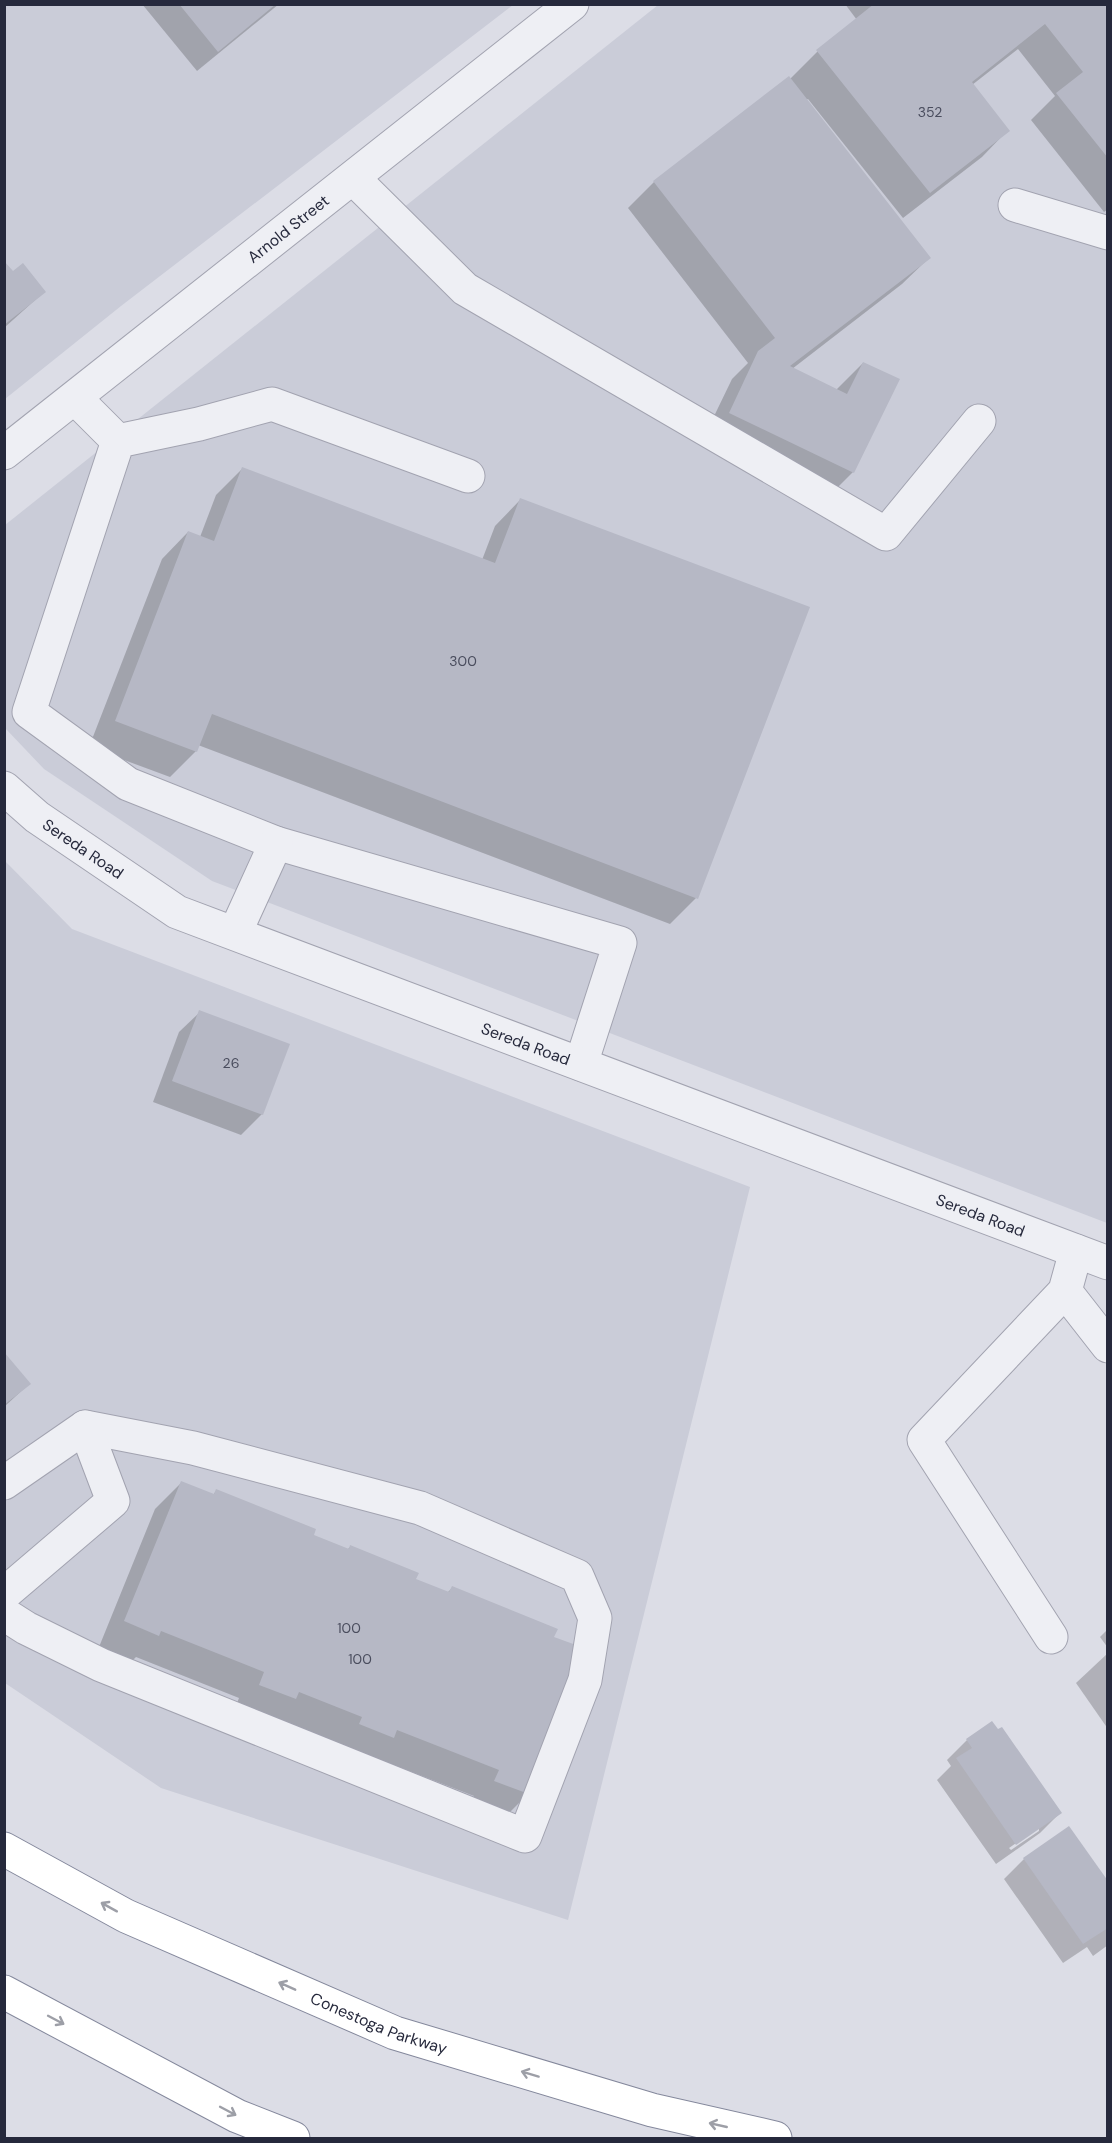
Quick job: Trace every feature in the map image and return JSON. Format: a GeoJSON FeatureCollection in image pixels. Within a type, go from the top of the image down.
{"type":"FeatureCollection","features":[{"type":"Feature","properties":{"kind":"highway","name":"Conestoga Parkway"},"geometry":{"type":"LineString","coordinates":[[4,1849],[126,1916],[395,2033],[652,2110],[775,2139]]}},
{"type":"Feature","properties":{"kind":"highway"},"geometry":{"type":"LineString","coordinates":[[4,1992],[237,2116],[293,2139]]}},
{"type":"Feature","properties":{"kind":"street","name":"Arnold Street"},"geometry":{"type":"LineString","coordinates":[[4,453],[572,4]]}},
{"type":"Feature","properties":{"kind":"street"},"geometry":{"type":"LineString","coordinates":[[353,178],[465,289],[886,534],[979,421]]}},
{"type":"Feature","properties":{"kind":"street"},"geometry":{"type":"LineString","coordinates":[[1015,205],[1107,232]]}},
{"type":"Feature","properties":{"kind":"street"},"geometry":{"type":"LineString","coordinates":[[75,398],[118,441]]}},
{"type":"Feature","properties":{"kind":"street"},"geometry":{"type":"LineString","coordinates":[[118,441],[199,424],[272,404],[468,476]]}},
{"type":"Feature","properties":{"kind":"street"},"geometry":{"type":"LineString","coordinates":[[118,441],[29,712],[128,784],[276,843],[620,943],[581,1064]]}},
{"type":"Feature","properties":{"kind":"street","name":"Sereda Road"},"geometry":{"type":"LineString","coordinates":[[4,788],[37,817],[177,912],[1107,1263]]}},
{"type":"Feature","properties":{"kind":"street"},"geometry":{"type":"LineString","coordinates":[[234,933],[276,843]]}},
{"type":"Feature","properties":{"kind":"street"},"geometry":{"type":"LineString","coordinates":[[1051,1638],[924,1440],[1065,1291],[1076,1251]]}},
{"type":"Feature","properties":{"kind":"street"},"geometry":{"type":"LineString","coordinates":[[1065,1291],[1107,1346]]}},
{"type":"Feature","properties":{"kind":"street"},"geometry":{"type":"LineString","coordinates":[[4,1594],[113,1501],[85,1427]]}},
{"type":"Feature","properties":{"kind":"street"},"geometry":{"type":"LineString","coordinates":[[4,1483],[85,1427],[193,1448],[420,1508],[577,1576],[595,1618],[585,1680],[525,1836],[101,1665],[26,1628],[4,1614]]}},
{"type":"Feature","properties":{"kind":"shaded area"},"geometry":{"type":"Polygon","coordinates":[[[5,5],[513,5],[121,306],[5,399],[5,5]]]}},
{"type":"Feature","properties":{"kind":"shaded area"},"geometry":{"type":"Polygon","coordinates":[[[658,5],[1107,5],[1107,1223],[212,881],[44,769],[5,728],[5,525],[658,5]]]}},
{"type":"Feature","properties":{"kind":"shaded area"},"geometry":{"type":"Polygon","coordinates":[[[4,860],[72,929],[750,1187],[568,1920],[161,1788],[5,1683],[4,860]]]}},
{"type":"Feature","properties":{"kind":"building"},"geometry":{"type":"Polygon","coordinates":[[[179,4],[276,4],[218,52],[179,4]]]}},
{"type":"Feature","properties":{"kind":"building"},"geometry":{"type":"Polygon","coordinates":[[[874,4],[1108,4],[1108,158],[1056,93],[1083,72],[1045,24],[972,82],[1010,131],[930,193],[816,50],[874,4]]]}},
{"type":"Feature","properties":{"kind":"building"},"geometry":{"type":"Polygon","coordinates":[[[789,76],[931,258],[790,366],[847,394],[863,362],[900,379],[854,473],[729,413],[758,351],[775,338],[653,181],[789,76]]]}},
{"type":"Feature","properties":{"kind":"building"},"geometry":{"type":"Polygon","coordinates":[[[4,261],[13,271],[23,263],[46,292],[4,325],[4,261]]]}},
{"type":"Feature","properties":{"kind":"building"},"geometry":{"type":"Polygon","coordinates":[[[242,467],[495,563],[520,498],[810,607],[698,899],[212,714],[197,752],[115,721],[188,531],[214,541],[242,467]]]}},
{"type":"Feature","properties":{"kind":"building"},"geometry":{"type":"Polygon","coordinates":[[[199,1010],[290,1044],[263,1115],[172,1081],[199,1010]]]}},
{"type":"Feature","properties":{"kind":"building"},"geometry":{"type":"Polygon","coordinates":[[[4,1352],[31,1384],[4,1405],[4,1352]]]}},
{"type":"Feature","properties":{"kind":"building"},"geometry":{"type":"Polygon","coordinates":[[[181,1481],[214,1494],[216,1489],[316,1529],[314,1535],[349,1549],[350,1545],[419,1573],[416,1579],[449,1592],[452,1586],[558,1629],[554,1637],[587,1649],[529,1794],[494,1781],[499,1770],[397,1730],[394,1738],[359,1724],[362,1717],[299,1692],[296,1699],[259,1685],[264,1672],[161,1631],[159,1636],[124,1621],[181,1481]]]}},
{"type":"Feature","properties":{"kind":"building"},"geometry":{"type":"Polygon","coordinates":[[[992,1721],[998,1729],[1002,1727],[1062,1813],[1016,1845],[956,1758],[972,1748],[966,1739],[992,1721]]]}},
{"type":"Feature","properties":{"kind":"building"},"geometry":{"type":"Polygon","coordinates":[[[1069,1826],[1108,1881],[1108,1928],[1083,1944],[1023,1858],[1069,1826]]]}}]}
